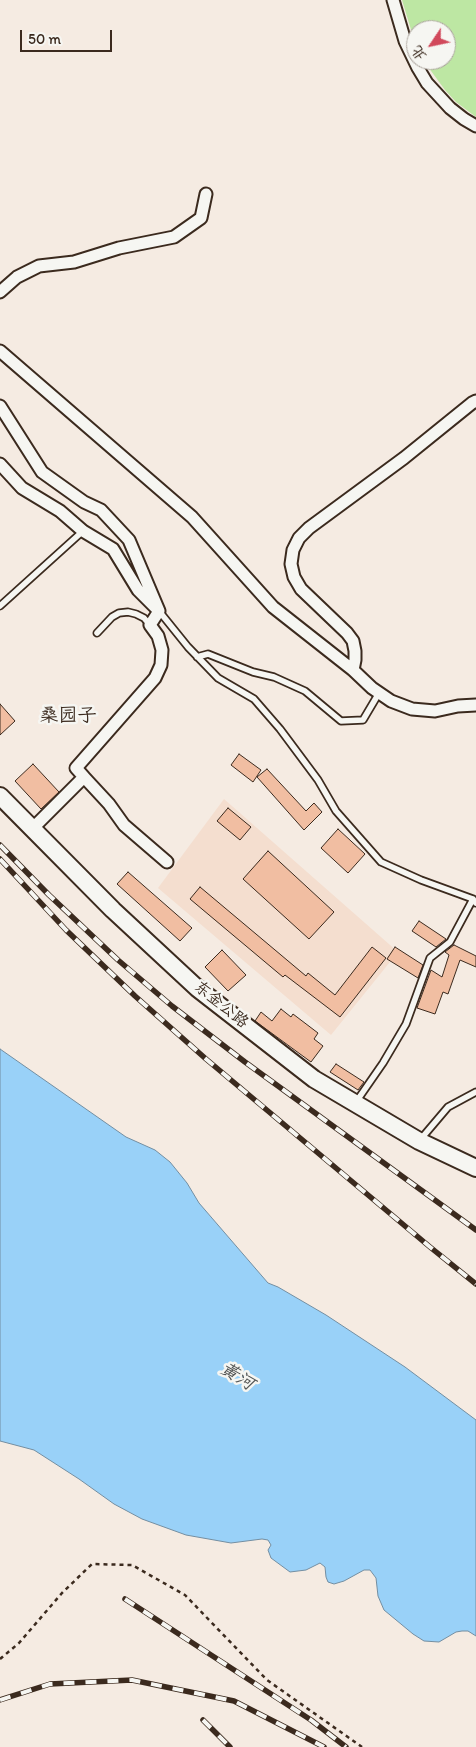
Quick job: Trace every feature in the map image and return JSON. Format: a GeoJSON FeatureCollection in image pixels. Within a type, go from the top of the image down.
{"type":"FeatureCollection","features":[{"type":"Feature","properties":{"kind":"main road","name":"东金公路"},"geometry":{"type":"LineString","coordinates":[[0,796],[113,910],[198,988],[314,1079],[419,1141],[476,1168]]}},
{"type":"Feature","properties":{"kind":"street"},"geometry":{"type":"LineString","coordinates":[[394,0],[405,41],[427,83],[450,108],[476,126]]}},
{"type":"Feature","properties":{"kind":"street"},"geometry":{"type":"LineString","coordinates":[[0,292],[17,277],[39,266],[74,262],[119,248],[174,237],[201,218],[206,194]]}},
{"type":"Feature","properties":{"kind":"street"},"geometry":{"type":"LineString","coordinates":[[0,351],[192,517],[273,607],[379,693],[391,701],[412,709],[435,711],[458,706],[476,706]]}},
{"type":"Feature","properties":{"kind":"street"},"geometry":{"type":"LineString","coordinates":[[353,670],[355,660],[353,641],[301,589],[292,570],[293,550],[299,538],[309,528],[404,458],[472,402],[476,401]]}},
{"type":"Feature","properties":{"kind":"street"},"geometry":{"type":"LineString","coordinates":[[0,406],[42,472],[84,502],[101,510],[129,540],[159,611]]}},
{"type":"Feature","properties":{"kind":"street"},"geometry":{"type":"LineString","coordinates":[[0,464],[22,488],[60,511],[83,532],[113,548],[138,590],[159,611]]}},
{"type":"Feature","properties":{"kind":"street"},"geometry":{"type":"LineString","coordinates":[[159,611],[150,625],[158,636],[162,650],[161,665],[155,678],[76,768],[124,825],[168,862]]}},
{"type":"Feature","properties":{"kind":"street"},"geometry":{"type":"LineString","coordinates":[[32,830],[84,777]]}},
{"type":"Feature","properties":{"kind":"lane"},"geometry":{"type":"LineString","coordinates":[[0,606],[83,532]]}},
{"type":"Feature","properties":{"kind":"lane"},"geometry":{"type":"LineString","coordinates":[[159,611],[188,647],[218,678],[254,699],[280,729],[318,780],[336,811],[381,862],[474,901],[450,942],[430,958],[406,1024],[383,1064],[355,1103]]}},
{"type":"Feature","properties":{"kind":"lane"},"geometry":{"type":"LineString","coordinates":[[97,633],[112,617],[128,612],[144,618],[150,625]]}},
{"type":"Feature","properties":{"kind":"lane"},"geometry":{"type":"LineString","coordinates":[[197,657],[208,654],[253,672],[274,677],[305,691],[341,721],[363,720],[379,693]]}},
{"type":"Feature","properties":{"kind":"lane"},"geometry":{"type":"LineString","coordinates":[[419,1141],[448,1107],[476,1092]]}},
{"type":"Feature","properties":{"kind":"path"},"geometry":{"type":"LineString","coordinates":[[0,1659],[19,1643],[62,1593],[92,1564],[132,1565],[185,1596],[267,1680],[362,1747]]}},
{"type":"Feature","properties":{"kind":"shaded area"},"geometry":{"type":"Polygon","coordinates":[[[224,799],[398,952],[331,1035],[158,888],[224,799]]]}},
{"type":"Feature","properties":{"kind":"green space"},"geometry":{"type":"Polygon","coordinates":[[[402,0],[476,0],[476,117],[456,102],[430,70],[456,70],[456,20],[408,20],[402,0]]]}},
{"type":"Feature","properties":{"kind":"water","name":"黄河"},"geometry":{"type":"Polygon","coordinates":[[[0,1049],[126,1137],[155,1150],[170,1162],[187,1183],[199,1203],[268,1283],[326,1315],[405,1367],[476,1420],[476,1636],[468,1631],[462,1631],[456,1632],[439,1642],[424,1641],[384,1610],[378,1596],[376,1578],[370,1570],[364,1570],[344,1581],[334,1584],[328,1582],[325,1567],[320,1563],[306,1570],[290,1572],[271,1558],[268,1550],[271,1545],[268,1540],[231,1543],[186,1535],[142,1519],[114,1504],[34,1450],[0,1441],[0,1049]]]}},
{"type":"Feature","properties":{"kind":"building"},"geometry":{"type":"Polygon","coordinates":[[[0,704],[15,721],[0,735],[0,704]]]}},
{"type":"Feature","properties":{"kind":"building"},"geometry":{"type":"Polygon","coordinates":[[[239,754],[261,770],[253,782],[231,765],[239,754]]]}},
{"type":"Feature","properties":{"kind":"building"},"geometry":{"type":"Polygon","coordinates":[[[33,764],[59,792],[41,809],[15,781],[33,764]]]}},
{"type":"Feature","properties":{"kind":"building"},"geometry":{"type":"Polygon","coordinates":[[[267,769],[306,811],[314,803],[322,812],[304,830],[257,777],[267,769]]]}},
{"type":"Feature","properties":{"kind":"building"},"geometry":{"type":"Polygon","coordinates":[[[228,808],[251,827],[240,840],[217,821],[228,808]]]}},
{"type":"Feature","properties":{"kind":"building"},"geometry":{"type":"Polygon","coordinates":[[[338,829],[365,854],[348,873],[321,848],[338,829]]]}},
{"type":"Feature","properties":{"kind":"building"},"geometry":{"type":"Polygon","coordinates":[[[268,851],[334,912],[309,939],[243,879],[268,851]]]}},
{"type":"Feature","properties":{"kind":"building"},"geometry":{"type":"Polygon","coordinates":[[[128,872],[192,928],[180,941],[117,884],[128,872]]]}},
{"type":"Feature","properties":{"kind":"building"},"geometry":{"type":"Polygon","coordinates":[[[200,887],[306,976],[308,973],[335,995],[372,947],[386,958],[340,1017],[285,975],[283,977],[190,899],[200,887]]]}},
{"type":"Feature","properties":{"kind":"building"},"geometry":{"type":"Polygon","coordinates":[[[419,921],[446,939],[436,947],[412,931],[419,921]]]}},
{"type":"Feature","properties":{"kind":"building"},"geometry":{"type":"Polygon","coordinates":[[[454,945],[476,956],[476,967],[460,960],[448,994],[443,992],[435,1014],[417,1008],[431,970],[442,977],[449,955],[445,952],[454,945]]]}},
{"type":"Feature","properties":{"kind":"building"},"geometry":{"type":"Polygon","coordinates":[[[395,947],[423,965],[418,978],[387,959],[395,947]]]}},
{"type":"Feature","properties":{"kind":"building"},"geometry":{"type":"Polygon","coordinates":[[[222,950],[246,975],[228,991],[205,967],[222,950]]]}},
{"type":"Feature","properties":{"kind":"building"},"geometry":{"type":"Polygon","coordinates":[[[281,1009],[291,1017],[293,1014],[318,1033],[314,1039],[323,1046],[311,1062],[255,1021],[261,1012],[272,1021],[281,1009]]]}},
{"type":"Feature","properties":{"kind":"building"},"geometry":{"type":"Polygon","coordinates":[[[336,1064],[364,1082],[358,1090],[330,1072],[336,1064]]]}},
{"type":"Feature","properties":{"kind":"railway"},"geometry":{"type":"LineString","coordinates":[[0,845],[49,895],[118,960],[172,1006],[245,1062],[476,1230]]}},
{"type":"Feature","properties":{"kind":"railway"},"geometry":{"type":"LineString","coordinates":[[0,859],[66,930],[135,996],[206,1059],[476,1284]]}},
{"type":"Feature","properties":{"kind":"railway"},"geometry":{"type":"LineString","coordinates":[[125,1599],[311,1720],[346,1747]]}},
{"type":"Feature","properties":{"kind":"railway"},"geometry":{"type":"LineString","coordinates":[[0,1700],[50,1684],[132,1680],[234,1701],[324,1747]]}},
{"type":"Feature","properties":{"kind":"railway"},"geometry":{"type":"LineString","coordinates":[[203,1720],[230,1747]]}},
{"type":"Feature","properties":{"kind":"district","name":"桑园子"},"geometry":{"type":"Point","coordinates":[68,716]}}]}
